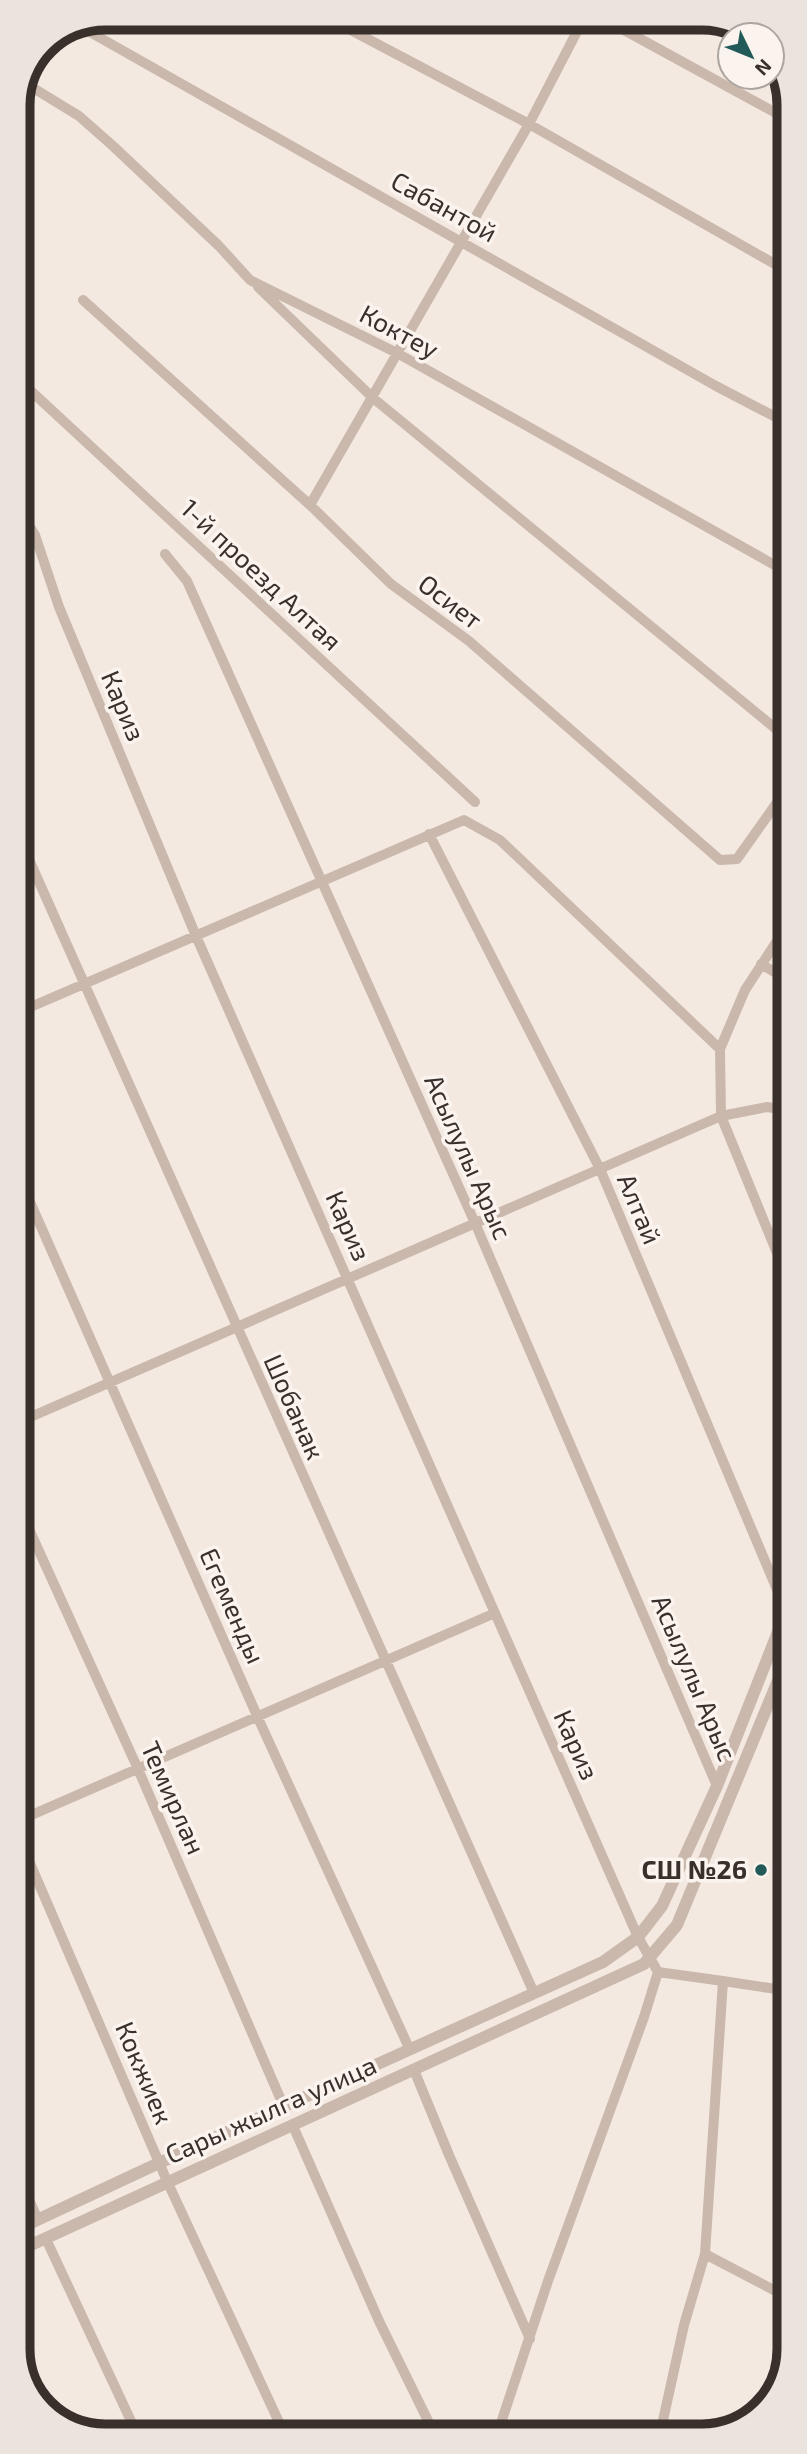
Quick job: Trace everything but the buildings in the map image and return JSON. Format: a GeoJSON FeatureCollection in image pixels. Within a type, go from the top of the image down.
{"type":"FeatureCollection","features":[{"type":"Feature","properties":{"kind":"street"},"geometry":{"type":"LineString","coordinates":[[351,30],[529,124],[777,265]]}},
{"type":"Feature","properties":{"kind":"street"},"geometry":{"type":"LineString","coordinates":[[310,505],[529,124],[578,30]]}},
{"type":"Feature","properties":{"kind":"street"},"geometry":{"type":"LineString","coordinates":[[624,30],[777,114]]}},
{"type":"Feature","properties":{"kind":"street","name":"Сабантой"},"geometry":{"type":"LineString","coordinates":[[89,31],[716,386],[777,418]]}},
{"type":"Feature","properties":{"kind":"street","name":"Коктеу"},"geometry":{"type":"LineString","coordinates":[[32,87],[79,116],[219,246],[250,279],[397,353],[777,566]]}},
{"type":"Feature","properties":{"kind":"street"},"geometry":{"type":"LineString","coordinates":[[250,279],[373,398],[777,729]]}},
{"type":"Feature","properties":{"kind":"street","name":"Осиет"},"geometry":{"type":"LineString","coordinates":[[83,300],[310,505],[391,583],[469,641],[720,860],[737,859],[777,803]]}},
{"type":"Feature","properties":{"kind":"street","name":"1-й проезд Алтая"},"geometry":{"type":"LineString","coordinates":[[30,390],[475,802]]}},
{"type":"Feature","properties":{"kind":"street","name":"Кариз"},"geometry":{"type":"LineString","coordinates":[[30,527],[59,607],[196,936],[638,1937],[658,1972]]}},
{"type":"Feature","properties":{"kind":"street","name":"Асылулы Арыс"},"geometry":{"type":"LineString","coordinates":[[165,554],[187,581],[475,1223],[718,1786]]}},
{"type":"Feature","properties":{"kind":"street"},"geometry":{"type":"LineString","coordinates":[[30,1007],[464,820],[500,840],[720,1049]]}},
{"type":"Feature","properties":{"kind":"street","name":"Алтай"},"geometry":{"type":"LineString","coordinates":[[429,834],[600,1169],[777,1585]]}},
{"type":"Feature","properties":{"kind":"street","name":"Шобанак"},"geometry":{"type":"LineString","coordinates":[[30,863],[534,1993]]}},
{"type":"Feature","properties":{"kind":"street"},"geometry":{"type":"LineString","coordinates":[[777,940],[744,990],[720,1049],[722,1116],[777,1253]]}},
{"type":"Feature","properties":{"kind":"street"},"geometry":{"type":"LineString","coordinates":[[761,964],[777,973]]}},
{"type":"Feature","properties":{"kind":"street"},"geometry":{"type":"LineString","coordinates":[[30,1417],[722,1116],[767,1107],[777,1110]]}},
{"type":"Feature","properties":{"kind":"street","name":"Егеменды"},"geometry":{"type":"LineString","coordinates":[[30,1202],[258,1718],[410,2050]]}},
{"type":"Feature","properties":{"kind":"street","name":"Темирлан"},"geometry":{"type":"LineString","coordinates":[[30,1531],[138,1769],[284,2107]]}},
{"type":"Feature","properties":{"kind":"street"},"geometry":{"type":"LineString","coordinates":[[30,1816],[495,1613]]}},
{"type":"Feature","properties":{"kind":"street","name":"Сары жылга улица"},"geometry":{"type":"LineString","coordinates":[[30,2224],[603,1962],[638,1937],[662,1906],[718,1786],[777,1634]]}},
{"type":"Feature","properties":{"kind":"street"},"geometry":{"type":"LineString","coordinates":[[649,1959],[677,1925],[777,1683]]}},
{"type":"Feature","properties":{"kind":"street","name":"Кокжиек"},"geometry":{"type":"LineString","coordinates":[[30,1863],[167,2181],[280,2424]]}},
{"type":"Feature","properties":{"kind":"street","name":"Сары жылга улица"},"geometry":{"type":"LineString","coordinates":[[30,2246],[167,2181],[541,2013],[644,1964],[649,1959]]}},
{"type":"Feature","properties":{"kind":"street"},"geometry":{"type":"LineString","coordinates":[[501,2424],[548,2281],[658,1972],[777,1989]]}},
{"type":"Feature","properties":{"kind":"street"},"geometry":{"type":"LineString","coordinates":[[662,2424],[684,2325],[705,2254],[723,1981]]}},
{"type":"Feature","properties":{"kind":"street"},"geometry":{"type":"LineString","coordinates":[[414,2070],[530,2339]]}},
{"type":"Feature","properties":{"kind":"street"},"geometry":{"type":"LineString","coordinates":[[293,2126],[379,2321],[430,2424]]}},
{"type":"Feature","properties":{"kind":"street"},"geometry":{"type":"LineString","coordinates":[[30,2202],[38,2220]]}},
{"type":"Feature","properties":{"kind":"street"},"geometry":{"type":"LineString","coordinates":[[46,2239],[132,2424]]}},
{"type":"Feature","properties":{"kind":"street"},"geometry":{"type":"LineString","coordinates":[[705,2254],[777,2292]]}},
{"type":"Feature","properties":{"kind":"place","name":"СШ №26"},"geometry":{"type":"Point","coordinates":[761,1870]}}]}
